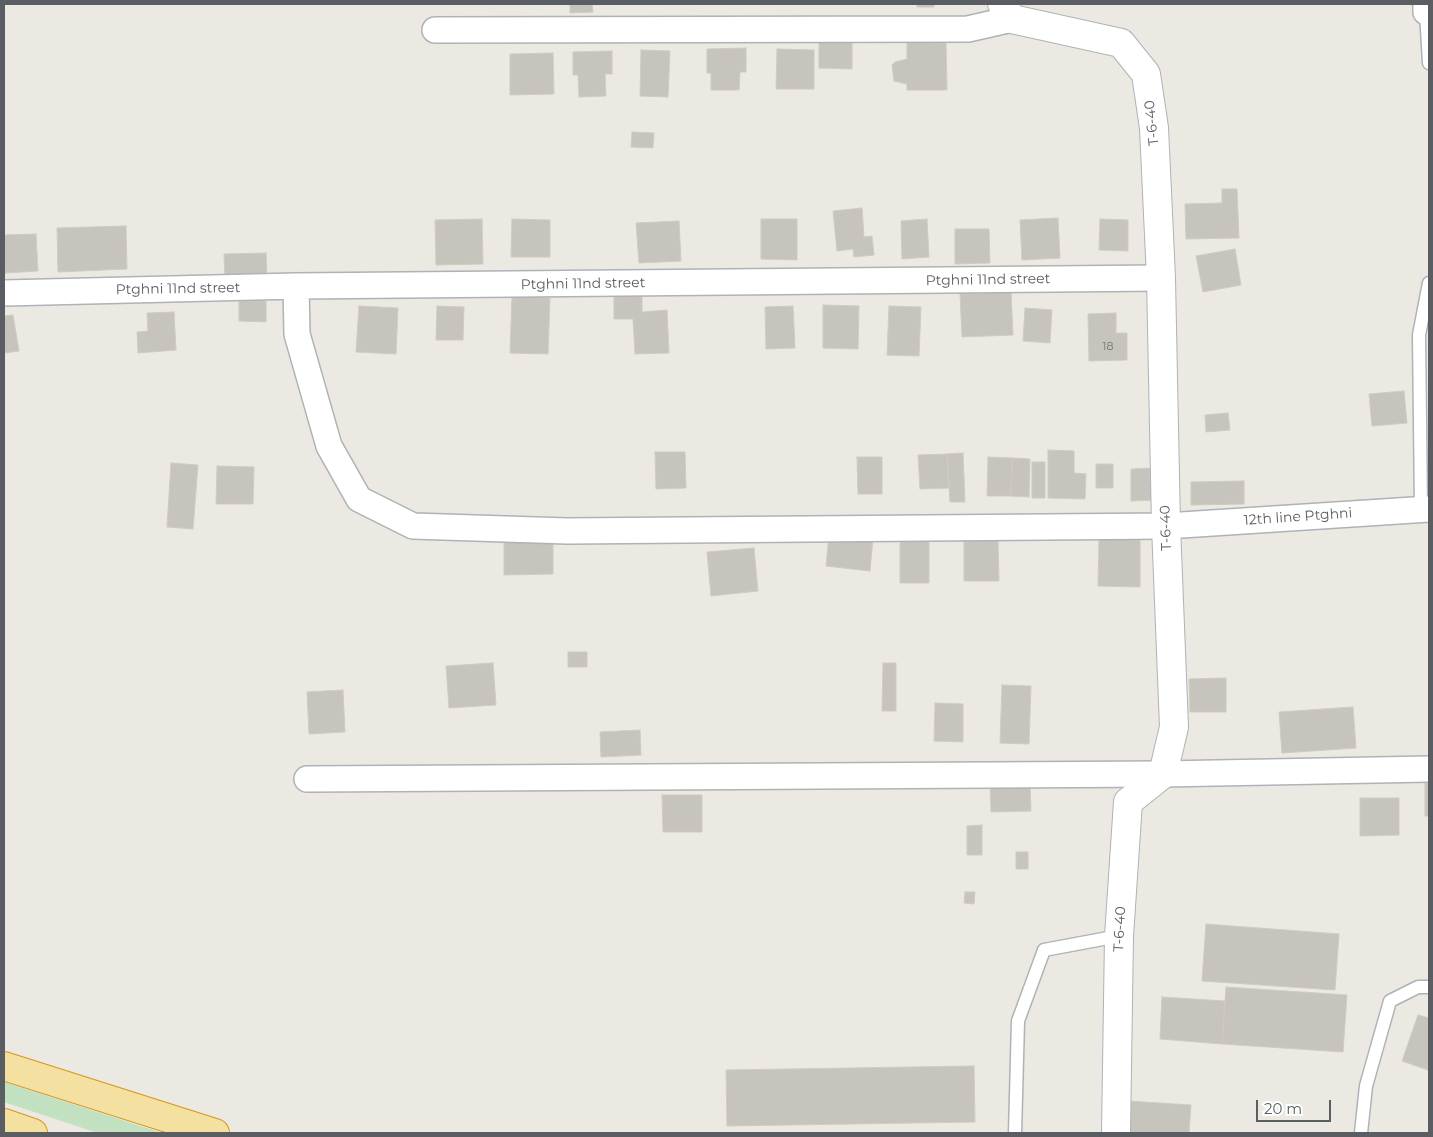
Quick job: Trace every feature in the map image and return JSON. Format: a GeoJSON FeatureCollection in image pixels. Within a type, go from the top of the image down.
{"type":"FeatureCollection","features":[{"type":"Feature","properties":{"kind":"highway"},"geometry":{"type":"LineString","coordinates":[[4,1066],[214,1133]]}},
{"type":"Feature","properties":{"kind":"highway"},"geometry":{"type":"LineString","coordinates":[[4,1124],[33,1133]]}},
{"type":"Feature","properties":{"kind":"street"},"geometry":{"type":"LineString","coordinates":[[435,30],[968,29],[1007,12]]}},
{"type":"Feature","properties":{"kind":"street","name":"T-6-40"},"geometry":{"type":"LineString","coordinates":[[1007,12],[1120,44],[1146,74],[1154,128],[1161,278],[1166,526],[1174,727],[1163,774],[1128,802],[1119,936],[1116,1133]]}},
{"type":"Feature","properties":{"kind":"street","name":"Ptghni 11nd street"},"geometry":{"type":"LineString","coordinates":[[4,293],[296,286],[1161,278]]}},
{"type":"Feature","properties":{"kind":"street","name":"12th line Ptghni"},"geometry":{"type":"LineString","coordinates":[[296,286],[297,334],[329,446],[359,500],[413,526],[567,531],[1166,526],[1425,509]]}},
{"type":"Feature","properties":{"kind":"street"},"geometry":{"type":"LineString","coordinates":[[307,779],[1163,774],[1429,769]]}},
{"type":"Feature","properties":{"kind":"lane"},"geometry":{"type":"LineString","coordinates":[[1427,9],[1429,63]]}},
{"type":"Feature","properties":{"kind":"lane"},"geometry":{"type":"LineString","coordinates":[[1425,509],[1419,335],[1429,283]]}},
{"type":"Feature","properties":{"kind":"lane"},"geometry":{"type":"LineString","coordinates":[[1015,1133],[1018,1021],[1044,950],[1119,936]]}},
{"type":"Feature","properties":{"kind":"lane"},"geometry":{"type":"LineString","coordinates":[[1361,1133],[1366,1086],[1390,1001],[1418,987],[1429,987]]}},
{"type":"Feature","properties":{"kind":"green space"},"geometry":{"type":"Polygon","coordinates":[[[4,1082],[162,1133],[98,1133],[4,1102],[4,1082]]]}},
{"type":"Feature","properties":{"kind":"building"},"geometry":{"type":"Polygon","coordinates":[[[570,4],[592,4],[593,12],[570,13],[570,4]]]}},
{"type":"Feature","properties":{"kind":"building"},"geometry":{"type":"Polygon","coordinates":[[[917,4],[934,4],[934,7],[917,7],[917,4]]]}},
{"type":"Feature","properties":{"kind":"building"},"geometry":{"type":"Polygon","coordinates":[[[819,37],[852,37],[852,69],[819,68],[819,37]]]}},
{"type":"Feature","properties":{"kind":"building"},"geometry":{"type":"Polygon","coordinates":[[[907,42],[946,42],[947,90],[907,90],[907,84],[894,81],[892,65],[895,62],[907,59],[907,42]]]}},
{"type":"Feature","properties":{"kind":"building"},"geometry":{"type":"Polygon","coordinates":[[[746,48],[746,72],[740,72],[739,90],[711,90],[711,73],[707,73],[707,49],[746,48]]]}},
{"type":"Feature","properties":{"kind":"building"},"geometry":{"type":"Polygon","coordinates":[[[777,49],[814,50],[814,89],[776,89],[777,49]]]}},
{"type":"Feature","properties":{"kind":"building"},"geometry":{"type":"Polygon","coordinates":[[[641,50],[670,51],[668,97],[640,96],[641,50]]]}},
{"type":"Feature","properties":{"kind":"building"},"geometry":{"type":"Polygon","coordinates":[[[612,51],[612,74],[605,74],[606,96],[579,97],[578,75],[573,75],[573,52],[612,51]]]}},
{"type":"Feature","properties":{"kind":"building"},"geometry":{"type":"Polygon","coordinates":[[[553,53],[554,94],[510,95],[510,54],[553,53]]]}},
{"type":"Feature","properties":{"kind":"building"},"geometry":{"type":"Polygon","coordinates":[[[632,132],[654,133],[653,148],[631,147],[632,132]]]}},
{"type":"Feature","properties":{"kind":"building"},"geometry":{"type":"Polygon","coordinates":[[[1222,189],[1237,189],[1239,238],[1186,239],[1185,204],[1222,203],[1222,189]]]}},
{"type":"Feature","properties":{"kind":"building"},"geometry":{"type":"Polygon","coordinates":[[[862,208],[864,237],[872,236],[874,255],[854,257],[853,249],[837,251],[833,211],[862,208]]]}},
{"type":"Feature","properties":{"kind":"building"},"geometry":{"type":"Polygon","coordinates":[[[1058,218],[1060,258],[1022,260],[1020,220],[1058,218]]]}},
{"type":"Feature","properties":{"kind":"building"},"geometry":{"type":"Polygon","coordinates":[[[482,219],[483,264],[436,265],[435,220],[482,219]]]}},
{"type":"Feature","properties":{"kind":"building"},"geometry":{"type":"Polygon","coordinates":[[[512,219],[550,220],[550,257],[511,257],[512,219]]]}},
{"type":"Feature","properties":{"kind":"building"},"geometry":{"type":"Polygon","coordinates":[[[761,219],[797,219],[797,260],[761,259],[761,219]]]}},
{"type":"Feature","properties":{"kind":"building"},"geometry":{"type":"Polygon","coordinates":[[[927,219],[929,257],[902,259],[901,221],[927,219]]]}},
{"type":"Feature","properties":{"kind":"building"},"geometry":{"type":"Polygon","coordinates":[[[1100,219],[1128,220],[1128,251],[1099,250],[1100,219]]]}},
{"type":"Feature","properties":{"kind":"building"},"geometry":{"type":"Polygon","coordinates":[[[679,221],[681,261],[639,263],[636,223],[679,221]]]}},
{"type":"Feature","properties":{"kind":"building"},"geometry":{"type":"Polygon","coordinates":[[[126,226],[127,269],[58,272],[57,228],[126,226]]]}},
{"type":"Feature","properties":{"kind":"building"},"geometry":{"type":"Polygon","coordinates":[[[955,229],[989,229],[990,263],[955,264],[955,229]]]}},
{"type":"Feature","properties":{"kind":"building"},"geometry":{"type":"Polygon","coordinates":[[[36,234],[38,271],[5,273],[4,235],[36,234]]]}},
{"type":"Feature","properties":{"kind":"building"},"geometry":{"type":"Polygon","coordinates":[[[1235,249],[1241,285],[1203,292],[1196,256],[1235,249]]]}},
{"type":"Feature","properties":{"kind":"building"},"geometry":{"type":"Polygon","coordinates":[[[266,253],[267,276],[225,278],[224,254],[266,253]]]}},
{"type":"Feature","properties":{"kind":"building"},"geometry":{"type":"Polygon","coordinates":[[[1011,292],[1013,335],[962,337],[960,294],[1011,292]]]}},
{"type":"Feature","properties":{"kind":"building"},"geometry":{"type":"Polygon","coordinates":[[[614,295],[642,295],[642,312],[667,310],[669,353],[635,354],[633,319],[614,319],[614,295]]]}},
{"type":"Feature","properties":{"kind":"building"},"geometry":{"type":"Polygon","coordinates":[[[512,297],[550,298],[548,354],[510,353],[512,297]]]}},
{"type":"Feature","properties":{"kind":"building"},"geometry":{"type":"Polygon","coordinates":[[[239,301],[266,301],[266,322],[239,321],[239,301]]]}},
{"type":"Feature","properties":{"kind":"building"},"geometry":{"type":"Polygon","coordinates":[[[823,305],[859,306],[858,349],[823,348],[823,305]]]}},
{"type":"Feature","properties":{"kind":"building"},"geometry":{"type":"Polygon","coordinates":[[[359,306],[398,308],[396,354],[356,352],[359,306]]]}},
{"type":"Feature","properties":{"kind":"building"},"geometry":{"type":"Polygon","coordinates":[[[437,306],[464,307],[463,340],[436,340],[437,306]]]}},
{"type":"Feature","properties":{"kind":"building"},"geometry":{"type":"Polygon","coordinates":[[[793,306],[795,348],[766,349],[765,307],[793,306]]]}},
{"type":"Feature","properties":{"kind":"building"},"geometry":{"type":"Polygon","coordinates":[[[889,306],[921,307],[919,356],[887,355],[889,306]]]}},
{"type":"Feature","properties":{"kind":"building"},"geometry":{"type":"Polygon","coordinates":[[[1025,308],[1052,310],[1050,343],[1023,341],[1025,308]]]}},
{"type":"Feature","properties":{"kind":"building"},"geometry":{"type":"Polygon","coordinates":[[[174,312],[176,350],[138,353],[137,332],[148,331],[147,313],[174,312]]]}},
{"type":"Feature","properties":{"kind":"building"},"geometry":{"type":"Polygon","coordinates":[[[1116,313],[1116,333],[1127,333],[1127,360],[1089,361],[1088,314],[1116,313]]]}},
{"type":"Feature","properties":{"kind":"building"},"geometry":{"type":"Polygon","coordinates":[[[13,315],[19,351],[4,353],[4,316],[13,315]]]}},
{"type":"Feature","properties":{"kind":"building"},"geometry":{"type":"Polygon","coordinates":[[[1404,391],[1407,423],[1372,426],[1369,394],[1404,391]]]}},
{"type":"Feature","properties":{"kind":"building"},"geometry":{"type":"Polygon","coordinates":[[[1228,413],[1230,430],[1206,432],[1205,415],[1228,413]]]}},
{"type":"Feature","properties":{"kind":"building"},"geometry":{"type":"Polygon","coordinates":[[[1048,450],[1074,451],[1074,473],[1086,474],[1085,499],[1048,498],[1048,450]]]}},
{"type":"Feature","properties":{"kind":"building"},"geometry":{"type":"Polygon","coordinates":[[[655,452],[685,452],[686,488],[656,489],[655,452]]]}},
{"type":"Feature","properties":{"kind":"building"},"geometry":{"type":"Polygon","coordinates":[[[963,453],[965,502],[950,502],[947,454],[963,453]]]}},
{"type":"Feature","properties":{"kind":"building"},"geometry":{"type":"Polygon","coordinates":[[[947,454],[949,488],[920,489],[918,455],[947,454]]]}},
{"type":"Feature","properties":{"kind":"building"},"geometry":{"type":"Polygon","coordinates":[[[857,457],[882,457],[882,494],[858,494],[857,457]]]}},
{"type":"Feature","properties":{"kind":"building"},"geometry":{"type":"Polygon","coordinates":[[[988,457],[1012,458],[1011,496],[987,496],[988,457]]]}},
{"type":"Feature","properties":{"kind":"building"},"geometry":{"type":"Polygon","coordinates":[[[1012,458],[1030,459],[1029,497],[1011,496],[1012,458]]]}},
{"type":"Feature","properties":{"kind":"building"},"geometry":{"type":"Polygon","coordinates":[[[1032,462],[1045,462],[1045,498],[1032,498],[1032,462]]]}},
{"type":"Feature","properties":{"kind":"building"},"geometry":{"type":"Polygon","coordinates":[[[171,463],[198,465],[193,529],[167,527],[171,463]]]}},
{"type":"Feature","properties":{"kind":"building"},"geometry":{"type":"Polygon","coordinates":[[[1096,464],[1113,464],[1113,488],[1096,488],[1096,464]]]}},
{"type":"Feature","properties":{"kind":"building"},"geometry":{"type":"Polygon","coordinates":[[[217,466],[254,467],[253,504],[216,504],[217,466]]]}},
{"type":"Feature","properties":{"kind":"building"},"geometry":{"type":"Polygon","coordinates":[[[1156,468],[1156,500],[1131,501],[1131,469],[1156,468]]]}},
{"type":"Feature","properties":{"kind":"building"},"geometry":{"type":"Polygon","coordinates":[[[1244,481],[1244,504],[1191,505],[1191,482],[1244,481]]]}},
{"type":"Feature","properties":{"kind":"building"},"geometry":{"type":"Polygon","coordinates":[[[829,534],[873,538],[870,571],[826,566],[829,534]]]}},
{"type":"Feature","properties":{"kind":"building"},"geometry":{"type":"Polygon","coordinates":[[[900,535],[929,535],[929,583],[900,583],[900,535]]]}},
{"type":"Feature","properties":{"kind":"building"},"geometry":{"type":"Polygon","coordinates":[[[964,539],[998,539],[999,581],[964,581],[964,539]]]}},
{"type":"Feature","properties":{"kind":"building"},"geometry":{"type":"Polygon","coordinates":[[[1099,539],[1140,540],[1140,587],[1098,586],[1099,539]]]}},
{"type":"Feature","properties":{"kind":"building"},"geometry":{"type":"Polygon","coordinates":[[[504,540],[553,540],[553,574],[504,575],[504,540]]]}},
{"type":"Feature","properties":{"kind":"building"},"geometry":{"type":"Polygon","coordinates":[[[754,548],[758,591],[711,596],[707,552],[754,548]]]}},
{"type":"Feature","properties":{"kind":"building"},"geometry":{"type":"Polygon","coordinates":[[[568,652],[587,652],[587,667],[568,667],[568,652]]]}},
{"type":"Feature","properties":{"kind":"building"},"geometry":{"type":"Polygon","coordinates":[[[493,663],[496,705],[449,708],[446,666],[493,663]]]}},
{"type":"Feature","properties":{"kind":"building"},"geometry":{"type":"Polygon","coordinates":[[[883,663],[896,663],[896,711],[882,711],[883,663]]]}},
{"type":"Feature","properties":{"kind":"building"},"geometry":{"type":"Polygon","coordinates":[[[1226,678],[1226,712],[1190,712],[1189,679],[1226,678]]]}},
{"type":"Feature","properties":{"kind":"building"},"geometry":{"type":"Polygon","coordinates":[[[1002,685],[1031,686],[1029,744],[1000,743],[1002,685]]]}},
{"type":"Feature","properties":{"kind":"building"},"geometry":{"type":"Polygon","coordinates":[[[343,690],[345,732],[309,734],[307,692],[343,690]]]}},
{"type":"Feature","properties":{"kind":"building"},"geometry":{"type":"Polygon","coordinates":[[[935,703],[963,704],[963,742],[934,741],[935,703]]]}},
{"type":"Feature","properties":{"kind":"building"},"geometry":{"type":"Polygon","coordinates":[[[1353,707],[1356,748],[1282,753],[1279,712],[1353,707]]]}},
{"type":"Feature","properties":{"kind":"building"},"geometry":{"type":"Polygon","coordinates":[[[640,730],[641,755],[601,757],[600,732],[640,730]]]}},
{"type":"Feature","properties":{"kind":"building"},"geometry":{"type":"Polygon","coordinates":[[[1030,783],[1031,811],[991,812],[990,784],[1030,783]]]}},
{"type":"Feature","properties":{"kind":"building"},"geometry":{"type":"Polygon","coordinates":[[[1425,783],[1429,783],[1429,816],[1425,816],[1425,783]]]}},
{"type":"Feature","properties":{"kind":"building"},"geometry":{"type":"Polygon","coordinates":[[[662,795],[702,795],[702,832],[663,832],[662,795]]]}},
{"type":"Feature","properties":{"kind":"building"},"geometry":{"type":"Polygon","coordinates":[[[1360,798],[1399,798],[1399,835],[1360,836],[1360,798]]]}},
{"type":"Feature","properties":{"kind":"building"},"geometry":{"type":"Polygon","coordinates":[[[982,825],[982,855],[967,855],[967,826],[982,825]]]}},
{"type":"Feature","properties":{"kind":"building"},"geometry":{"type":"Polygon","coordinates":[[[1016,852],[1028,852],[1028,869],[1016,869],[1016,852]]]}},
{"type":"Feature","properties":{"kind":"building"},"geometry":{"type":"Polygon","coordinates":[[[965,892],[975,892],[974,904],[964,903],[965,892]]]}},
{"type":"Feature","properties":{"kind":"building"},"geometry":{"type":"Polygon","coordinates":[[[1206,924],[1339,934],[1335,990],[1202,981],[1206,924]]]}},
{"type":"Feature","properties":{"kind":"building"},"geometry":{"type":"Polygon","coordinates":[[[1226,987],[1347,995],[1343,1052],[1222,1044],[1226,987]]]}},
{"type":"Feature","properties":{"kind":"building"},"geometry":{"type":"Polygon","coordinates":[[[1162,997],[1225,1001],[1222,1044],[1160,1039],[1162,997]]]}},
{"type":"Feature","properties":{"kind":"building"},"geometry":{"type":"Polygon","coordinates":[[[1418,1015],[1429,1018],[1428,1070],[1402,1061],[1418,1015]]]}},
{"type":"Feature","properties":{"kind":"building"},"geometry":{"type":"Polygon","coordinates":[[[974,1066],[975,1122],[727,1126],[726,1070],[974,1066]]]}},
{"type":"Feature","properties":{"kind":"building"},"geometry":{"type":"Polygon","coordinates":[[[1128,1101],[1191,1105],[1189,1133],[1126,1133],[1128,1101]]]}}]}
